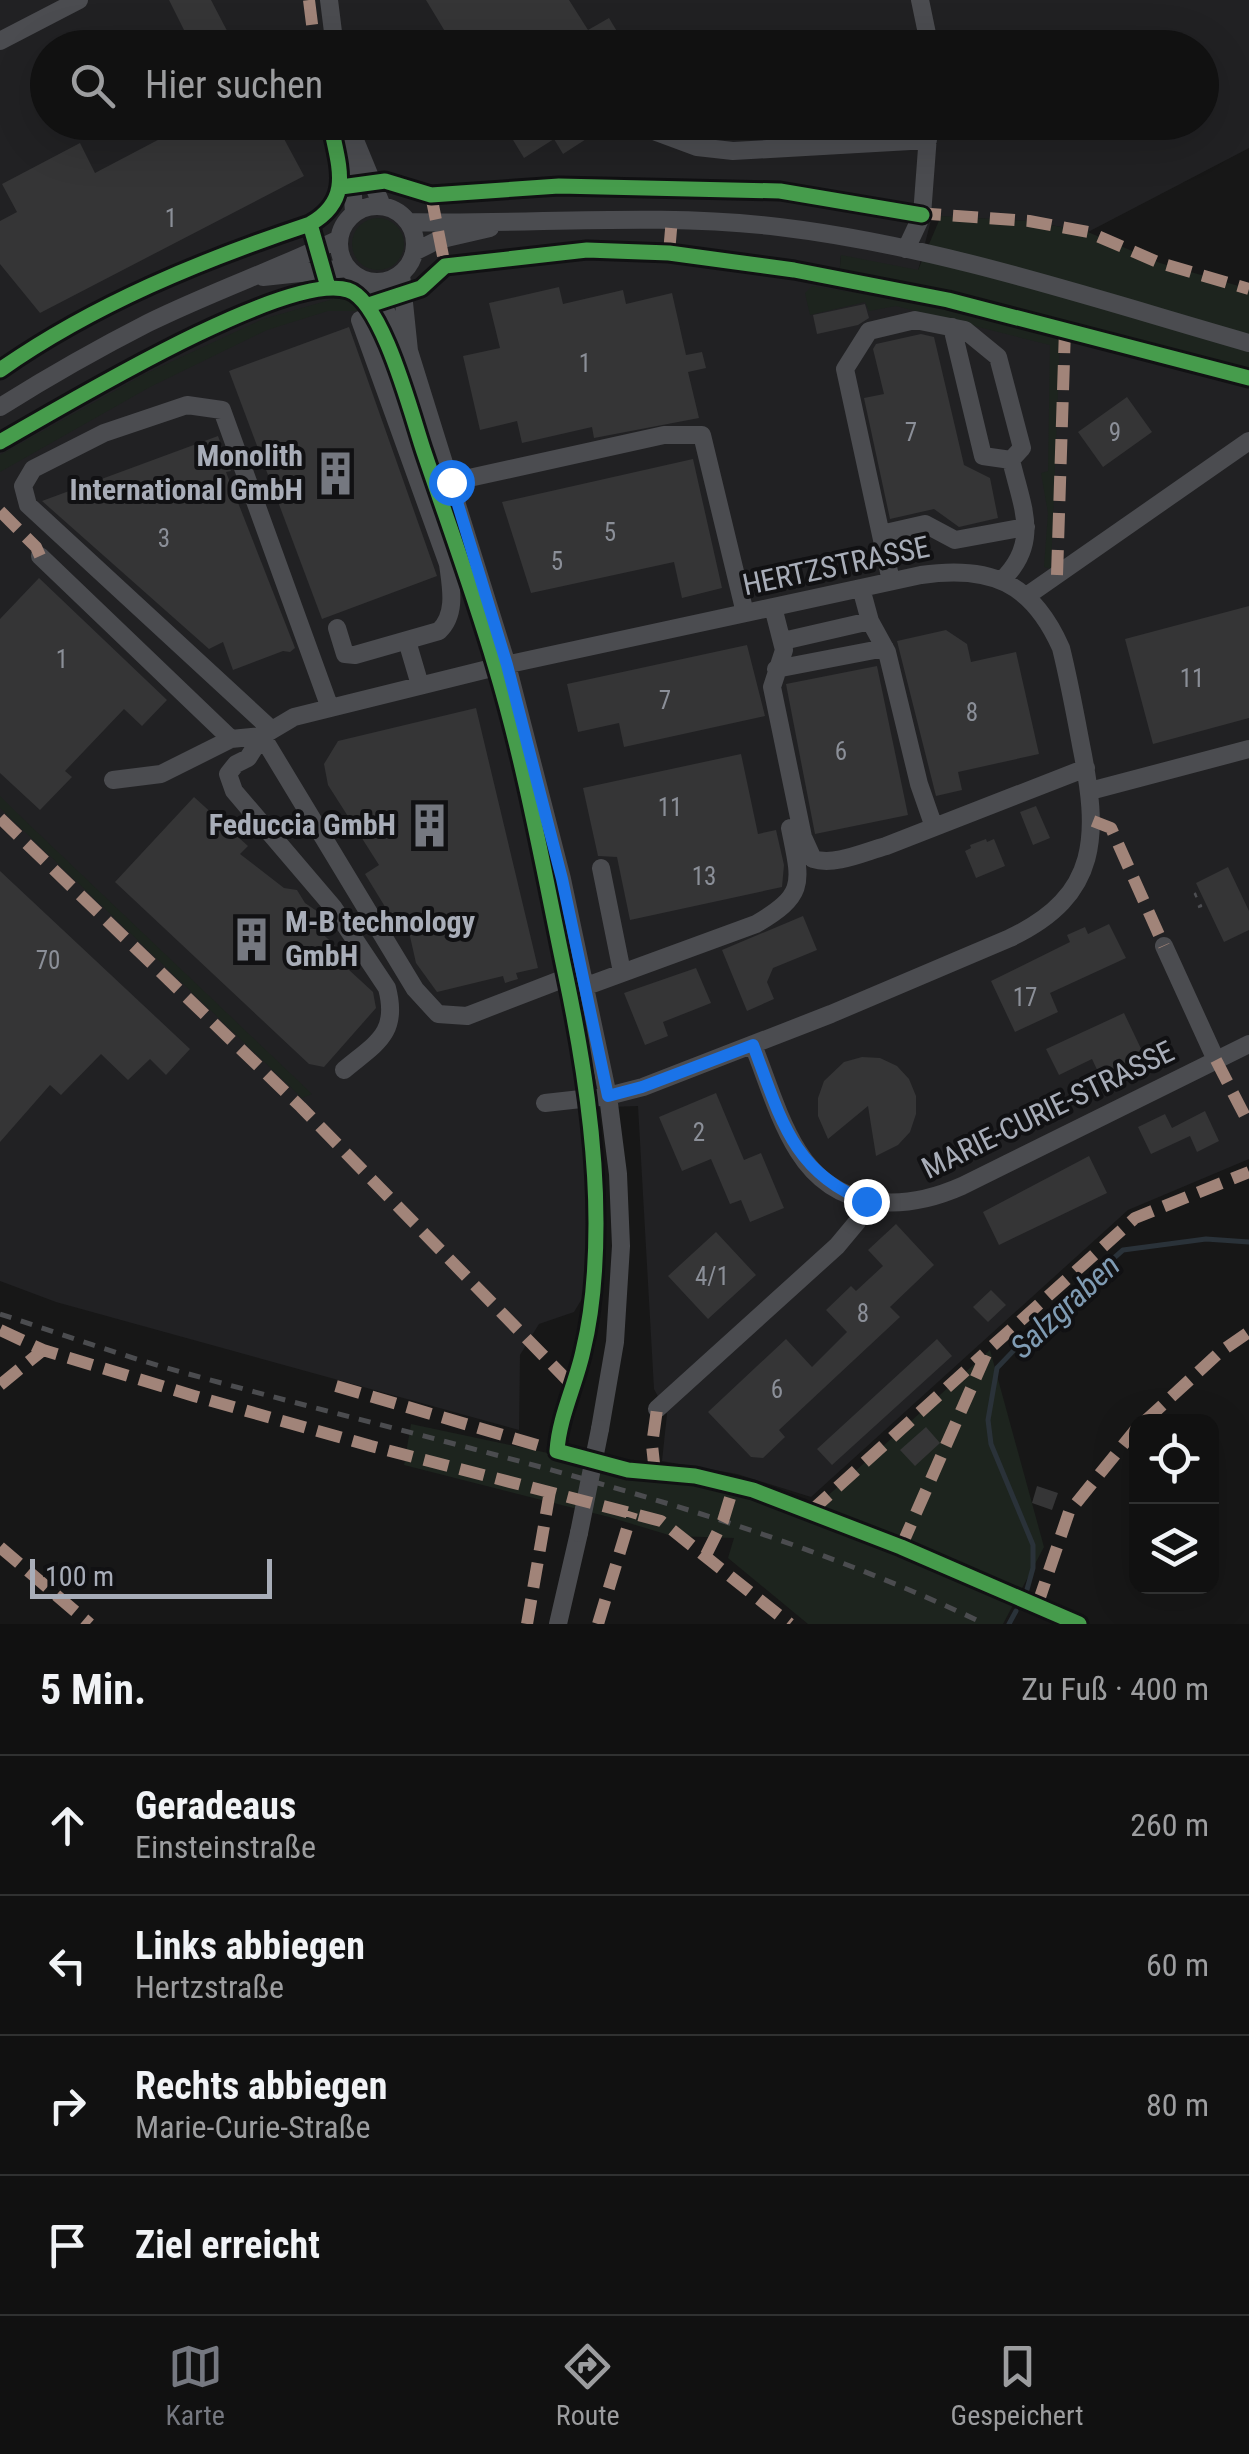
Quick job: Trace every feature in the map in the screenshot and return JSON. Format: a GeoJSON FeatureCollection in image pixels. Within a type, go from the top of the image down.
{"type":"FeatureCollection","features":[{"type":"Feature","properties":{"kind":"street"},"geometry":{"type":"LineString","coordinates":[[0,41],[79,0]]}},
{"type":"Feature","properties":{"kind":"street"},"geometry":{"type":"LineString","coordinates":[[329,0],[333,30]]}},
{"type":"Feature","properties":{"kind":"street"},"geometry":{"type":"LineString","coordinates":[[920,0],[926,30]]}},
{"type":"Feature","properties":{"kind":"street"},"geometry":{"type":"LineString","coordinates":[[351,140],[354,214]]}},
{"type":"Feature","properties":{"kind":"street"},"geometry":{"type":"LineString","coordinates":[[355,140],[382,206]]}},
{"type":"Feature","properties":{"kind":"street"},"geometry":{"type":"LineString","coordinates":[[678,140],[697,147],[732,151],[840,140]]}},
{"type":"Feature","properties":{"kind":"street"},"geometry":{"type":"LineString","coordinates":[[906,250],[922,214],[928,140]]}},
{"type":"Feature","properties":{"kind":"street"},"geometry":{"type":"LineString","coordinates":[[414,252],[414,236],[408,222],[382,206],[367,207],[354,214],[339,239],[340,254],[347,268],[359,278],[373,282],[400,274],[414,252],[438,240],[504,223]]}},
{"type":"Feature","properties":{"kind":"street"},"geometry":{"type":"LineString","coordinates":[[408,222],[672,218],[780,227],[906,250],[1249,343]]}},
{"type":"Feature","properties":{"kind":"street"},"geometry":{"type":"LineString","coordinates":[[0,407],[68,365],[151,322],[339,239]]}},
{"type":"Feature","properties":{"kind":"street"},"geometry":{"type":"LineString","coordinates":[[258,278],[347,268]]}},
{"type":"Feature","properties":{"kind":"street"},"geometry":{"type":"LineString","coordinates":[[400,274],[409,350],[507,665],[562,879],[608,1096],[618,1174],[621,1246],[615,1342],[558,1624]]}},
{"type":"Feature","properties":{"kind":"street"},"geometry":{"type":"LineString","coordinates":[[373,282],[409,350]]}},
{"type":"Feature","properties":{"kind":"street"},"geometry":{"type":"LineString","coordinates":[[337,628],[345,654],[354,655],[440,631],[448,622],[451,604],[448,564],[360,320]]}},
{"type":"Feature","properties":{"kind":"street"},"geometry":{"type":"LineString","coordinates":[[891,582],[845,369],[869,332],[915,320],[965,330],[998,357],[1022,448],[1011,460]]}},
{"type":"Feature","properties":{"kind":"street"},"geometry":{"type":"LineString","coordinates":[[952,328],[984,456],[1011,460]]}},
{"type":"Feature","properties":{"kind":"street"},"geometry":{"type":"LineString","coordinates":[[330,708],[222,410],[187,404],[104,432],[34,469],[22,486],[28,505],[266,733],[415,989],[438,1014],[467,1016],[582,980],[622,972],[756,924],[792,900],[798,868],[773,744]]}},
{"type":"Feature","properties":{"kind":"street"},"geometry":{"type":"LineString","coordinates":[[451,482],[664,435],[702,435],[745,613]]}},
{"type":"Feature","properties":{"kind":"street"},"geometry":{"type":"LineString","coordinates":[[1028,595],[1249,441]]}},
{"type":"Feature","properties":{"kind":"street"},"geometry":{"type":"LineString","coordinates":[[1002,580],[1019,562],[1026,542],[1011,460]]}},
{"type":"Feature","properties":{"kind":"street"},"geometry":{"type":"LineString","coordinates":[[881,534],[925,524],[955,540],[1026,526]]}},
{"type":"Feature","properties":{"kind":"street"},"geometry":{"type":"LineString","coordinates":[[40,556],[231,740]]}},
{"type":"Feature","properties":{"kind":"street","name":"HERTZSTRASSE"},"geometry":{"type":"LineString","coordinates":[[266,733],[294,718],[507,665],[949,571],[1002,580],[1028,595],[1052,628],[1060,648],[1086,768],[1093,821],[1087,863],[1073,890],[1052,914],[1010,938],[642,1087],[608,1096],[545,1103]]}},
{"type":"Feature","properties":{"kind":"street"},"geometry":{"type":"LineString","coordinates":[[861,588],[870,621],[885,648],[919,784],[934,827]]}},
{"type":"Feature","properties":{"kind":"street"},"geometry":{"type":"LineString","coordinates":[[773,607],[784,650],[772,686],[803,837],[813,859],[820,862],[853,856],[1086,768]]}},
{"type":"Feature","properties":{"kind":"street"},"geometry":{"type":"LineString","coordinates":[[784,641],[870,621]]}},
{"type":"Feature","properties":{"kind":"street"},"geometry":{"type":"LineString","coordinates":[[407,640],[420,686]]}},
{"type":"Feature","properties":{"kind":"street"},"geometry":{"type":"LineString","coordinates":[[776,669],[885,648]]}},
{"type":"Feature","properties":{"kind":"street"},"geometry":{"type":"LineString","coordinates":[[113,780],[161,774],[231,740],[266,733]]}},
{"type":"Feature","properties":{"kind":"street"},"geometry":{"type":"LineString","coordinates":[[266,733],[248,758],[228,774],[234,791],[333,907],[387,988],[390,1020],[385,1036],[344,1070]]}},
{"type":"Feature","properties":{"kind":"street"},"geometry":{"type":"LineString","coordinates":[[1090,791],[1249,749]]}},
{"type":"Feature","properties":{"kind":"street"},"geometry":{"type":"LineString","coordinates":[[601,868],[622,972]]}},
{"type":"Feature","properties":{"kind":"street"},"geometry":{"type":"LineString","coordinates":[[1172,946],[1173,965],[1216,1060]]}},
{"type":"Feature","properties":{"kind":"street","name":"MARIE-CURIE-STRASSE"},"geometry":{"type":"LineString","coordinates":[[753,1045],[800,1156],[830,1183],[866,1201],[904,1204],[938,1196],[1249,1044]]}},
{"type":"Feature","properties":{"kind":"street"},"geometry":{"type":"LineString","coordinates":[[657,1409],[837,1246],[866,1201]]}},
{"type":"Feature","properties":{"kind":"path"},"geometry":{"type":"LineString","coordinates":[[1198,908],[1201,906],[1195,894],[1200,891]]}},
{"type":"Feature","properties":{"kind":"shaded area"},"geometry":{"type":"Polygon","coordinates":[[[0,0],[1249,0],[1249,148],[1088,232],[1029,221],[932,216],[918,271],[841,256],[839,277],[1249,384],[1249,1159],[1128,1210],[811,1497],[737,1474],[662,1461],[667,1414],[654,1389],[638,1106],[582,1108],[588,1222],[583,1297],[574,1312],[539,1324],[520,1355],[519,1430],[56,1302],[0,1281],[0,0]]]}},
{"type":"Feature","properties":{"kind":"shaded area"},"geometry":{"type":"Polygon","coordinates":[[[941,216],[1029,221],[1088,232],[1160,263],[1249,289],[1249,384],[839,278],[841,255],[918,270],[941,216]]]}},
{"type":"Feature","properties":{"kind":"shaded area"},"geometry":{"type":"Polygon","coordinates":[[[378,218],[396,226],[404,244],[396,262],[378,270],[360,262],[352,244],[360,226],[378,218]]]}},
{"type":"Feature","properties":{"kind":"shaded area"},"geometry":{"type":"Polygon","coordinates":[[[812,286],[939,306],[1060,339],[1051,569],[1044,567],[1048,513],[1041,473],[1048,471],[1050,345],[896,306],[869,311],[865,302],[810,315],[805,293],[812,286]]]}},
{"type":"Feature","properties":{"kind":"shaded area"},"geometry":{"type":"Polygon","coordinates":[[[340,297],[362,305],[361,311],[328,311],[267,330],[150,387],[0,472],[0,455],[145,374],[263,319],[340,297]]]}},
{"type":"Feature","properties":{"kind":"shaded area"},"geometry":{"type":"Polygon","coordinates":[[[0,796],[312,1094],[302,1098],[0,808],[0,796]]]}},
{"type":"Feature","properties":{"kind":"shaded area"},"geometry":{"type":"Polygon","coordinates":[[[990,1350],[1044,1547],[1003,1624],[808,1624],[728,1558],[734,1538],[672,1536],[404,1465],[411,1424],[813,1509],[990,1350]]]}},
{"type":"Feature","properties":{"kind":"building"},"geometry":{"type":"Polygon","coordinates":[[[169,0],[211,0],[227,30],[184,30],[169,0]]]}},
{"type":"Feature","properties":{"kind":"building"},"geometry":{"type":"Polygon","coordinates":[[[426,0],[569,0],[588,30],[444,30],[426,0]]]}},
{"type":"Feature","properties":{"kind":"building"},"geometry":{"type":"Polygon","coordinates":[[[609,18],[616,30],[588,30],[609,18]]]}},
{"type":"Feature","properties":{"kind":"building"},"geometry":{"type":"Polygon","coordinates":[[[158,140],[285,140],[304,176],[40,313],[0,264],[0,221],[17,212],[2,184],[80,143],[95,173],[158,140]]]}},
{"type":"Feature","properties":{"kind":"building"},"geometry":{"type":"Polygon","coordinates":[[[513,140],[552,140],[524,158],[513,140]]]}},
{"type":"Feature","properties":{"kind":"building"},"geometry":{"type":"Polygon","coordinates":[[[555,140],[585,140],[563,154],[555,140]]]}},
{"type":"Feature","properties":{"kind":"building"},"geometry":{"type":"Polygon","coordinates":[[[559,287],[563,304],[623,290],[626,304],[672,293],[686,355],[702,352],[706,368],[688,372],[699,418],[594,438],[592,427],[522,443],[517,421],[480,430],[463,356],[500,348],[489,303],[559,287]]]}},
{"type":"Feature","properties":{"kind":"building"},"geometry":{"type":"Polygon","coordinates":[[[865,304],[869,318],[858,325],[817,334],[813,315],[865,304]]]}},
{"type":"Feature","properties":{"kind":"building","name":"Monolith International GmbH"},"geometry":{"type":"Polygon","coordinates":[[[349,327],[437,576],[322,619],[229,371],[349,327]]]}},
{"type":"Feature","properties":{"kind":"building"},"geometry":{"type":"Polygon","coordinates":[[[921,334],[934,337],[964,465],[990,478],[998,518],[959,527],[934,509],[890,519],[864,398],[884,394],[873,349],[876,344],[921,334]]]}},
{"type":"Feature","properties":{"kind":"building"},"geometry":{"type":"Polygon","coordinates":[[[1127,397],[1152,432],[1103,467],[1078,432],[1127,397]]]}},
{"type":"Feature","properties":{"kind":"building"},"geometry":{"type":"Polygon","coordinates":[[[218,436],[231,471],[226,472],[295,648],[233,670],[223,642],[209,649],[42,501],[218,436]]]}},
{"type":"Feature","properties":{"kind":"building"},"geometry":{"type":"Polygon","coordinates":[[[693,459],[722,588],[682,598],[674,562],[531,593],[502,502],[693,459]]]}},
{"type":"Feature","properties":{"kind":"building"},"geometry":{"type":"Polygon","coordinates":[[[39,578],[167,700],[142,726],[124,709],[65,771],[72,777],[40,810],[0,773],[0,619],[39,578]]]}},
{"type":"Feature","properties":{"kind":"building"},"geometry":{"type":"Polygon","coordinates":[[[1249,606],[1249,718],[1153,744],[1125,639],[1249,606]]]}},
{"type":"Feature","properties":{"kind":"building"},"geometry":{"type":"Polygon","coordinates":[[[946,630],[967,644],[971,662],[1016,652],[1039,754],[958,772],[962,790],[936,796],[897,641],[946,630]]]}},
{"type":"Feature","properties":{"kind":"building"},"geometry":{"type":"Polygon","coordinates":[[[747,645],[765,716],[624,747],[619,723],[578,732],[567,684],[747,645]]]}},
{"type":"Feature","properties":{"kind":"building"},"geometry":{"type":"Polygon","coordinates":[[[877,666],[908,815],[815,834],[786,684],[877,666]]]}},
{"type":"Feature","properties":{"kind":"building","name":"Feduccia GmbH"},"geometry":{"type":"Polygon","coordinates":[[[476,708],[538,968],[516,973],[518,979],[505,983],[503,976],[437,992],[416,963],[409,932],[398,928],[365,874],[379,865],[328,785],[324,764],[338,741],[476,708]]]}},
{"type":"Feature","properties":{"kind":"building"},"geometry":{"type":"Polygon","coordinates":[[[741,754],[758,834],[776,830],[784,865],[782,887],[630,920],[617,857],[598,856],[583,788],[741,754]]]}},
{"type":"Feature","properties":{"kind":"building","name":"M-B technology GmbH"},"geometry":{"type":"Polygon","coordinates":[[[194,797],[248,846],[240,854],[284,888],[297,890],[305,903],[324,916],[314,926],[341,951],[336,958],[373,992],[376,1008],[324,1067],[309,1064],[115,882],[194,797]]]}},
{"type":"Feature","properties":{"kind":"building"},"geometry":{"type":"Polygon","coordinates":[[[1036,806],[1050,838],[1033,845],[1020,812],[1036,806]]]}},
{"type":"Feature","properties":{"kind":"building"},"geometry":{"type":"Polygon","coordinates":[[[986,839],[994,839],[1005,866],[976,878],[965,851],[986,839]]]}},
{"type":"Feature","properties":{"kind":"building"},"geometry":{"type":"Polygon","coordinates":[[[1228,867],[1249,911],[1249,930],[1224,942],[1196,883],[1228,867]]]}},
{"type":"Feature","properties":{"kind":"building"},"geometry":{"type":"Polygon","coordinates":[[[0,871],[190,1049],[166,1075],[150,1059],[128,1080],[101,1054],[61,1095],[50,1085],[0,1142],[0,871]]]}},
{"type":"Feature","properties":{"kind":"building"},"geometry":{"type":"Polygon","coordinates":[[[803,916],[817,950],[773,968],[767,982],[774,999],[747,1011],[722,950],[803,916]]]}},
{"type":"Feature","properties":{"kind":"building"},"geometry":{"type":"Polygon","coordinates":[[[1109,924],[1126,958],[1050,993],[1058,1012],[1015,1032],[991,981],[1070,942],[1067,935],[1085,927],[1088,934],[1109,924]]]}},
{"type":"Feature","properties":{"kind":"building"},"geometry":{"type":"Polygon","coordinates":[[[696,968],[711,1003],[663,1022],[668,1036],[645,1045],[624,993],[696,968]]]}},
{"type":"Feature","properties":{"kind":"building"},"geometry":{"type":"Polygon","coordinates":[[[1124,1013],[1145,1057],[1101,1078],[1092,1059],[1059,1075],[1046,1049],[1124,1013]]]}},
{"type":"Feature","properties":{"kind":"building"},"geometry":{"type":"Polygon","coordinates":[[[880,1058],[897,1066],[909,1079],[916,1096],[910,1132],[898,1145],[876,1156],[868,1106],[828,1139],[818,1116],[818,1098],[824,1081],[844,1062],[880,1058]]]}},
{"type":"Feature","properties":{"kind":"building"},"geometry":{"type":"Polygon","coordinates":[[[716,1093],[744,1160],[761,1153],[784,1208],[750,1222],[741,1200],[730,1204],[711,1159],[682,1171],[659,1117],[716,1093]]]}},
{"type":"Feature","properties":{"kind":"building"},"geometry":{"type":"Polygon","coordinates":[[[1205,1111],[1219,1141],[1197,1152],[1190,1136],[1151,1154],[1138,1127],[1165,1114],[1172,1128],[1205,1111]]]}},
{"type":"Feature","properties":{"kind":"building"},"geometry":{"type":"Polygon","coordinates":[[[1089,1156],[1107,1193],[999,1245],[983,1212],[1089,1156]]]}},
{"type":"Feature","properties":{"kind":"building"},"geometry":{"type":"Polygon","coordinates":[[[896,1224],[934,1265],[890,1307],[900,1317],[779,1430],[785,1437],[763,1458],[751,1457],[708,1412],[786,1339],[812,1367],[847,1332],[826,1310],[851,1286],[856,1291],[883,1266],[868,1250],[896,1224]]]}},
{"type":"Feature","properties":{"kind":"building"},"geometry":{"type":"Polygon","coordinates":[[[716,1232],[756,1275],[708,1319],[668,1276],[716,1232]]]}},
{"type":"Feature","properties":{"kind":"building"},"geometry":{"type":"Polygon","coordinates":[[[991,1290],[1006,1305],[988,1322],[973,1307],[991,1290]]]}},
{"type":"Feature","properties":{"kind":"building"},"geometry":{"type":"Polygon","coordinates":[[[937,1339],[952,1356],[832,1465],[817,1449],[937,1339]]]}},
{"type":"Feature","properties":{"kind":"building"},"geometry":{"type":"Polygon","coordinates":[[[926,1427],[940,1443],[915,1466],[900,1450],[926,1427]]]}},
{"type":"Feature","properties":{"kind":"building"},"geometry":{"type":"Polygon","coordinates":[[[1037,1486],[1058,1493],[1052,1510],[1032,1503],[1037,1486]]]}},
{"type":"Feature","properties":{"kind":"waterway","name":"Salzgraben"},"geometry":{"type":"LineString","coordinates":[[1026,1593],[1033,1568],[1033,1545],[991,1444],[988,1420],[997,1368],[1039,1324],[1123,1250],[1206,1239],[1249,1242]]}},
{"type":"Feature","properties":{"kind":"waterway","name":"Salzgraben"},"geometry":{"type":"LineString","coordinates":[[1009,1624],[1016,1611]]}},
{"type":"Feature","properties":{"kind":"railway"},"geometry":{"type":"LineString","coordinates":[[0,1314],[167,1368],[685,1509],[887,1581],[985,1624]]}},
{"type":"Feature","properties":{"kind":"marked path"},"geometry":{"type":"LineString","coordinates":[[309,0],[313,30]]}},
{"type":"Feature","properties":{"kind":"marked path"},"geometry":{"type":"LineString","coordinates":[[431,195],[445,266]]}},
{"type":"Feature","properties":{"kind":"marked path"},"geometry":{"type":"LineString","coordinates":[[916,213],[1029,221],[1088,232],[1160,263],[1249,289]]}},
{"type":"Feature","properties":{"kind":"marked path"},"geometry":{"type":"LineString","coordinates":[[669,253],[672,218]]}},
{"type":"Feature","properties":{"kind":"marked path"},"geometry":{"type":"LineString","coordinates":[[1057,575],[1065,329]]}},
{"type":"Feature","properties":{"kind":"marked path"},"geometry":{"type":"LineString","coordinates":[[0,511],[40,556]]}},
{"type":"Feature","properties":{"kind":"marked path"},"geometry":{"type":"LineString","coordinates":[[0,818],[301,1107],[573,1386]]}},
{"type":"Feature","properties":{"kind":"marked path"},"geometry":{"type":"LineString","coordinates":[[1093,821],[1111,828],[1164,946]]}},
{"type":"Feature","properties":{"kind":"marked path"},"geometry":{"type":"LineString","coordinates":[[1216,1060],[1249,1124]]}},
{"type":"Feature","properties":{"kind":"marked path"},"geometry":{"type":"LineString","coordinates":[[901,1547],[988,1350],[1135,1218],[1249,1172]]}},
{"type":"Feature","properties":{"kind":"marked path"},"geometry":{"type":"LineString","coordinates":[[0,1330],[43,1350],[194,1396],[661,1521],[790,1624]]}},
{"type":"Feature","properties":{"kind":"marked path"},"geometry":{"type":"LineString","coordinates":[[1153,1414],[1220,1352],[1249,1332]]}},
{"type":"Feature","properties":{"kind":"marked path"},"geometry":{"type":"LineString","coordinates":[[0,1385],[43,1350]]}},
{"type":"Feature","properties":{"kind":"marked path"},"geometry":{"type":"LineString","coordinates":[[810,1512],[984,1354]]}},
{"type":"Feature","properties":{"kind":"marked path"},"geometry":{"type":"LineString","coordinates":[[336,1386],[557,1451]]}},
{"type":"Feature","properties":{"kind":"marked path"},"geometry":{"type":"LineString","coordinates":[[655,1473],[652,1445],[657,1409]]}},
{"type":"Feature","properties":{"kind":"marked path"},"geometry":{"type":"LineString","coordinates":[[1037,1606],[1069,1512],[1129,1438]]}},
{"type":"Feature","properties":{"kind":"marked path"},"geometry":{"type":"LineString","coordinates":[[706,1555],[723,1521],[734,1485]]}},
{"type":"Feature","properties":{"kind":"marked path"},"geometry":{"type":"LineString","coordinates":[[527,1624],[550,1491]]}},
{"type":"Feature","properties":{"kind":"marked path"},"geometry":{"type":"LineString","coordinates":[[598,1624],[632,1512]]}},
{"type":"Feature","properties":{"kind":"marked path"},"geometry":{"type":"LineString","coordinates":[[0,1547],[90,1624]]}},
{"type":"Feature","properties":{"kind":"cycle path"},"geometry":{"type":"LineString","coordinates":[[328,287],[310,224],[333,204],[338,192],[339,167],[334,140]]}},
{"type":"Feature","properties":{"kind":"cycle path"},"geometry":{"type":"LineString","coordinates":[[341,187],[385,181],[431,195],[559,186],[780,191],[922,215]]}},
{"type":"Feature","properties":{"kind":"cycle path"},"geometry":{"type":"LineString","coordinates":[[0,370],[111,304],[229,253],[310,224]]}},
{"type":"Feature","properties":{"kind":"cycle path"},"geometry":{"type":"LineString","coordinates":[[369,305],[421,288],[445,266],[587,250],[669,253],[794,270],[948,300],[1249,378]]}},
{"type":"Feature","properties":{"kind":"cycle path"},"geometry":{"type":"LineString","coordinates":[[0,442],[174,346],[276,301],[318,290],[348,290],[361,299],[395,362],[495,665],[525,782],[578,1038],[594,1161],[595,1255],[586,1335],[557,1451],[628,1470],[695,1476],[753,1490],[901,1547],[1079,1624]]}},
{"type":"Feature","properties":{"kind":"place","name":"Monolith International GmbH"},"geometry":{"type":"Point","coordinates":[336,473]}},
{"type":"Feature","properties":{"kind":"place","name":"Feduccia GmbH"},"geometry":{"type":"Point","coordinates":[429,825]}},
{"type":"Feature","properties":{"kind":"place","name":"M-B technology GmbH"},"geometry":{"type":"Point","coordinates":[252,939]}},
{"type":"Feature","properties":{"kind":"route"},"geometry":{"type":"LineString","coordinates":[[451,482],[507,665],[562,879],[608,1096],[753,1045],[800,1156],[846,1194],[866,1201]]}}]}
